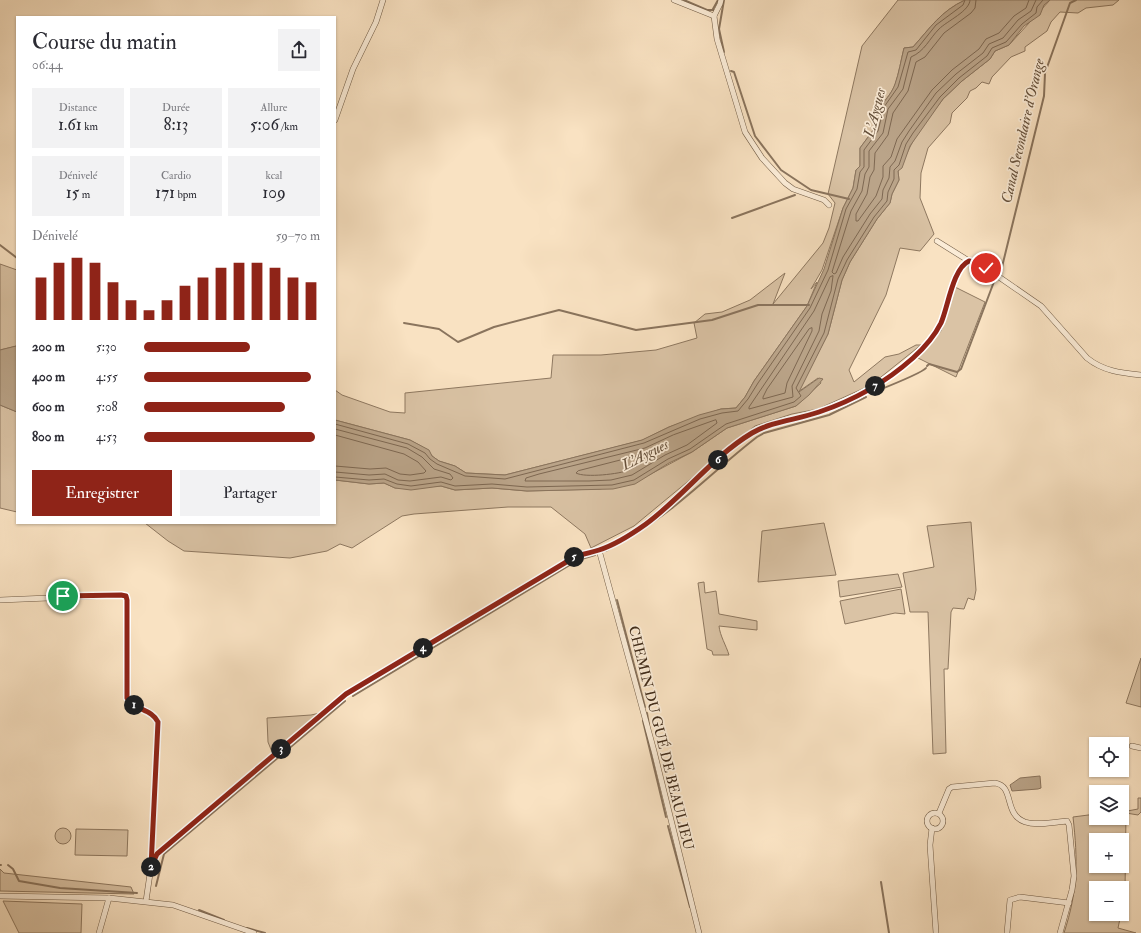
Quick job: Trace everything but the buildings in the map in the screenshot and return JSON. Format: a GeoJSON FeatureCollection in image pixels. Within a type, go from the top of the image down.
{"type":"FeatureCollection","features":[{"type":"Feature","properties":{"kind":"street"},"geometry":{"type":"LineString","coordinates":[[336,117],[353,69],[376,22],[383,0]]}},
{"type":"Feature","properties":{"kind":"street"},"geometry":{"type":"LineString","coordinates":[[674,0],[714,16]]}},
{"type":"Feature","properties":{"kind":"street"},"geometry":{"type":"LineString","coordinates":[[721,0],[714,16],[720,50],[740,120],[751,144],[785,183],[793,189],[824,200],[829,206]]}},
{"type":"Feature","properties":{"kind":"street"},"geometry":{"type":"LineString","coordinates":[[937,241],[969,261],[986,268],[1041,306],[1087,358],[1096,365],[1117,373],[1141,375]]}},
{"type":"Feature","properties":{"kind":"street"},"geometry":{"type":"LineString","coordinates":[[151,867],[157,854],[346,694],[573,558],[600,550],[619,541],[646,524],[750,434],[772,424],[819,412],[869,389],[898,371],[924,348],[933,337],[941,323],[956,276],[962,266],[969,261]]}},
{"type":"Feature","properties":{"kind":"street","name":"CHEMIN DU GUÉ DE BEAULIEU"},"geometry":{"type":"LineString","coordinates":[[600,550],[654,751],[699,933]]}},
{"type":"Feature","properties":{"kind":"street"},"geometry":{"type":"LineString","coordinates":[[0,600],[126,596],[127,698],[130,704],[152,714],[158,722],[151,867],[146,902]]}},
{"type":"Feature","properties":{"kind":"street"},"geometry":{"type":"LineString","coordinates":[[1132,746],[1141,748]]}},
{"type":"Feature","properties":{"kind":"street"},"geometry":{"type":"LineString","coordinates":[[939,813],[952,787],[995,783],[1001,784],[1004,787],[1011,808],[1020,819],[1032,823],[1066,821],[1069,825],[1074,876],[1069,903],[1060,933]]}},
{"type":"Feature","properties":{"kind":"street"},"geometry":{"type":"LineString","coordinates":[[934,812],[939,813],[944,819],[943,824],[939,828],[932,828],[928,824],[929,816],[934,812]]}},
{"type":"Feature","properties":{"kind":"street"},"geometry":{"type":"LineString","coordinates":[[932,828],[930,844],[936,933]]}},
{"type":"Feature","properties":{"kind":"street"},"geometry":{"type":"LineString","coordinates":[[2,896],[109,898],[173,905],[254,933]]}},
{"type":"Feature","properties":{"kind":"street"},"geometry":{"type":"LineString","coordinates":[[1007,933],[1010,900],[1020,897],[1069,903]]}},
{"type":"Feature","properties":{"kind":"street"},"geometry":{"type":"LineString","coordinates":[[99,933],[109,898]]}},
{"type":"Feature","properties":{"kind":"shaded area"},"geometry":{"type":"Polygon","coordinates":[[[898,0],[965,0],[949,9],[942,15],[913,47],[904,48],[895,85],[878,110],[874,122],[874,129],[860,148],[860,166],[856,170],[853,188],[843,208],[822,270],[811,289],[817,282],[807,306],[736,408],[721,409],[669,427],[643,440],[505,475],[466,473],[455,466],[439,461],[432,456],[428,450],[410,440],[336,420],[336,391],[342,395],[390,412],[405,413],[405,393],[551,378],[553,355],[601,355],[656,350],[697,338],[694,323],[705,314],[722,312],[750,300],[785,273],[773,304],[823,243],[829,228],[835,203],[828,194],[862,46],[898,0]]]}},
{"type":"Feature","properties":{"kind":"shaded area"},"geometry":{"type":"Polygon","coordinates":[[[1050,0],[1119,0],[1113,5],[1086,8],[1078,13],[1060,12],[1051,22],[1047,31],[1025,47],[1025,51],[1011,57],[992,77],[989,84],[982,82],[970,91],[967,98],[952,113],[950,123],[928,148],[921,173],[920,198],[934,234],[920,251],[900,248],[886,295],[849,370],[854,382],[885,357],[899,354],[916,345],[921,345],[871,385],[818,409],[792,414],[755,426],[634,526],[591,548],[585,534],[551,507],[508,507],[414,514],[402,516],[352,548],[340,544],[327,551],[290,558],[184,551],[146,524],[336,524],[336,480],[369,484],[384,483],[395,488],[441,486],[455,490],[492,488],[527,491],[600,489],[649,475],[692,452],[727,428],[796,406],[821,383],[818,378],[798,392],[828,334],[842,280],[850,262],[877,219],[890,203],[892,194],[899,180],[898,171],[916,135],[943,99],[962,81],[990,59],[995,51],[1009,45],[1050,0]]]}},
{"type":"Feature","properties":{"kind":"shaded area"},"geometry":{"type":"Polygon","coordinates":[[[0,264],[16,270],[16,346],[0,350],[0,264]]]}},
{"type":"Feature","properties":{"kind":"shaded area"},"geometry":{"type":"Polygon","coordinates":[[[955,287],[985,302],[956,377],[918,358],[941,331],[955,287]]]}},
{"type":"Feature","properties":{"kind":"shaded area"},"geometry":{"type":"Polygon","coordinates":[[[0,405],[16,412],[16,512],[0,508],[0,405]]]}},
{"type":"Feature","properties":{"kind":"shaded area"},"geometry":{"type":"Polygon","coordinates":[[[971,522],[976,590],[974,600],[968,598],[964,609],[953,608],[951,612],[948,669],[944,669],[946,753],[933,754],[928,612],[910,612],[903,573],[934,567],[927,526],[971,522]]]}},
{"type":"Feature","properties":{"kind":"shaded area"},"geometry":{"type":"Polygon","coordinates":[[[824,523],[836,575],[758,582],[762,531],[824,523]]]}},
{"type":"Feature","properties":{"kind":"shaded area"},"geometry":{"type":"Polygon","coordinates":[[[898,574],[902,587],[840,597],[838,581],[898,574]]]}},
{"type":"Feature","properties":{"kind":"shaded area"},"geometry":{"type":"Polygon","coordinates":[[[704,582],[705,593],[716,591],[719,614],[757,621],[757,630],[719,626],[729,655],[713,655],[712,651],[707,649],[698,583],[704,582]]]}},
{"type":"Feature","properties":{"kind":"shaded area"},"geometry":{"type":"Polygon","coordinates":[[[901,589],[905,614],[895,613],[845,624],[840,601],[901,589]]]}},
{"type":"Feature","properties":{"kind":"shaded area"},"geometry":{"type":"Polygon","coordinates":[[[1141,658],[1141,707],[1126,703],[1141,658]]]}},
{"type":"Feature","properties":{"kind":"shaded area"},"geometry":{"type":"Polygon","coordinates":[[[320,713],[272,752],[268,742],[267,718],[320,713]]]}},
{"type":"Feature","properties":{"kind":"shaded area"},"geometry":{"type":"Polygon","coordinates":[[[1138,798],[1141,798],[1141,812],[1138,815],[1129,814],[1129,811],[1138,809],[1138,798]]]}},
{"type":"Feature","properties":{"kind":"shaded area"},"geometry":{"type":"Polygon","coordinates":[[[1089,815],[1089,825],[1126,825],[1126,833],[1089,833],[1089,873],[1125,873],[1125,881],[1089,881],[1089,921],[1120,921],[1118,928],[1136,933],[1064,933],[1072,903],[1076,875],[1076,848],[1073,817],[1089,815]]]}},
{"type":"Feature","properties":{"kind":"shaded area"},"geometry":{"type":"Polygon","coordinates":[[[63,828],[69,830],[71,836],[69,842],[63,844],[57,842],[55,836],[57,830],[63,828]]]}},
{"type":"Feature","properties":{"kind":"shaded area"},"geometry":{"type":"Polygon","coordinates":[[[76,829],[128,830],[127,856],[75,855],[76,829]]]}},
{"type":"Feature","properties":{"kind":"shaded area"},"geometry":{"type":"Polygon","coordinates":[[[0,869],[4,873],[131,887],[134,894],[0,891],[0,869]]]}},
{"type":"Feature","properties":{"kind":"shaded area"},"geometry":{"type":"Polygon","coordinates":[[[3,901],[82,904],[81,933],[19,933],[3,901]]]}},
{"type":"Feature","properties":{"kind":"water","name":"L'Aygues"},"geometry":{"type":"Polygon","coordinates":[[[965,0],[1050,0],[1044,5],[1040,15],[1024,26],[1009,45],[995,51],[990,59],[962,81],[943,99],[910,146],[902,168],[898,171],[899,180],[892,194],[890,203],[877,219],[850,262],[842,280],[828,334],[799,392],[819,378],[823,379],[809,395],[796,406],[727,428],[692,452],[669,463],[635,484],[613,489],[527,491],[492,488],[455,490],[441,486],[411,490],[395,488],[384,483],[369,484],[336,480],[336,420],[410,440],[429,450],[432,456],[439,461],[455,466],[466,473],[505,475],[642,440],[699,415],[721,409],[736,408],[807,306],[824,269],[843,208],[853,188],[856,170],[860,166],[860,148],[874,129],[876,116],[895,84],[904,48],[913,47],[942,15],[965,0]]]}},
{"type":"Feature","properties":{"kind":"water"},"geometry":{"type":"Polygon","coordinates":[[[16,346],[16,412],[0,405],[0,350],[16,346]]]}},
{"type":"Feature","properties":{"kind":"water"},"geometry":{"type":"Polygon","coordinates":[[[1040,776],[1041,788],[1012,791],[1010,785],[1020,778],[1040,776]]]}},
{"type":"Feature","properties":{"kind":"waterway"},"geometry":{"type":"LineString","coordinates":[[684,0],[707,10],[714,10]]}},
{"type":"Feature","properties":{"kind":"waterway"},"geometry":{"type":"LineString","coordinates":[[713,9],[718,0]]}},
{"type":"Feature","properties":{"kind":"waterway"},"geometry":{"type":"LineString","coordinates":[[724,0],[719,29],[724,52]]}},
{"type":"Feature","properties":{"kind":"waterway","name":"Canal Secondaire d'Orange"},"geometry":{"type":"LineString","coordinates":[[1001,271],[1044,96],[1045,73],[1070,3],[1076,0]]}},
{"type":"Feature","properties":{"kind":"waterway"},"geometry":{"type":"LineString","coordinates":[[731,71],[734,72],[755,136],[781,170],[811,190],[849,199]]}},
{"type":"Feature","properties":{"kind":"waterway"},"geometry":{"type":"LineString","coordinates":[[732,218],[795,195]]}},
{"type":"Feature","properties":{"kind":"waterway"},"geometry":{"type":"LineString","coordinates":[[0,245],[16,257]]}},
{"type":"Feature","properties":{"kind":"waterway","name":"Canal Secondaire d'Orange"},"geometry":{"type":"LineString","coordinates":[[927,366],[929,364],[957,372],[961,369],[995,279]]}},
{"type":"Feature","properties":{"kind":"waterway"},"geometry":{"type":"LineString","coordinates":[[404,323],[439,329],[458,342],[494,327],[559,310],[636,330],[712,320],[758,305],[809,305]]}},
{"type":"Feature","properties":{"kind":"waterway","name":"Canal Secondaire d'Orange"},"geometry":{"type":"LineString","coordinates":[[874,392],[910,377],[926,368]]}},
{"type":"Feature","properties":{"kind":"waterway","name":"Canal Secondaire d'Orange"},"geometry":{"type":"LineString","coordinates":[[631,536],[680,502],[757,437],[764,433],[829,415],[866,397]]}},
{"type":"Feature","properties":{"kind":"waterway","name":"Canal Secondaire d'Orange"},"geometry":{"type":"LineString","coordinates":[[606,551],[615,546]]}},
{"type":"Feature","properties":{"kind":"waterway","name":"Canal Secondaire d'Orange"},"geometry":{"type":"LineString","coordinates":[[353,696],[578,560],[595,555]]}},
{"type":"Feature","properties":{"kind":"waterway"},"geometry":{"type":"LineString","coordinates":[[617,600],[645,707]]}},
{"type":"Feature","properties":{"kind":"waterway","name":"Canal Secondaire d'Orange"},"geometry":{"type":"LineString","coordinates":[[156,886],[164,854],[345,701]]}},
{"type":"Feature","properties":{"kind":"waterway"},"geometry":{"type":"LineString","coordinates":[[647,713],[649,725]]}},
{"type":"Feature","properties":{"kind":"waterway"},"geometry":{"type":"LineString","coordinates":[[643,721],[666,817]]}},
{"type":"Feature","properties":{"kind":"waterway"},"geometry":{"type":"LineString","coordinates":[[668,826],[690,907]]}},
{"type":"Feature","properties":{"kind":"waterway","name":"Canal Secondaire d'Orange"},"geometry":{"type":"LineString","coordinates":[[8,865],[13,869],[19,881],[60,888],[137,893]]}},
{"type":"Feature","properties":{"kind":"waterway"},"geometry":{"type":"LineString","coordinates":[[881,882],[889,933]]}},
{"type":"Feature","properties":{"kind":"waterway"},"geometry":{"type":"LineString","coordinates":[[199,910],[224,920]]}},
{"type":"Feature","properties":{"kind":"waterway"},"geometry":{"type":"LineString","coordinates":[[247,928],[265,933]]}},
{"type":"Feature","properties":{"kind":"route"},"geometry":{"type":"LineString","coordinates":[[63,596],[126,596],[127,698],[130,704],[152,714],[158,722],[155,759],[151,867],[157,854],[346,694],[573,558],[599,550],[619,541],[646,524],[669,505],[694,480],[750,434],[772,424],[819,412],[869,389],[898,371],[924,348],[933,337],[941,323],[956,276],[962,266],[969,261],[986,268]]}}]}
